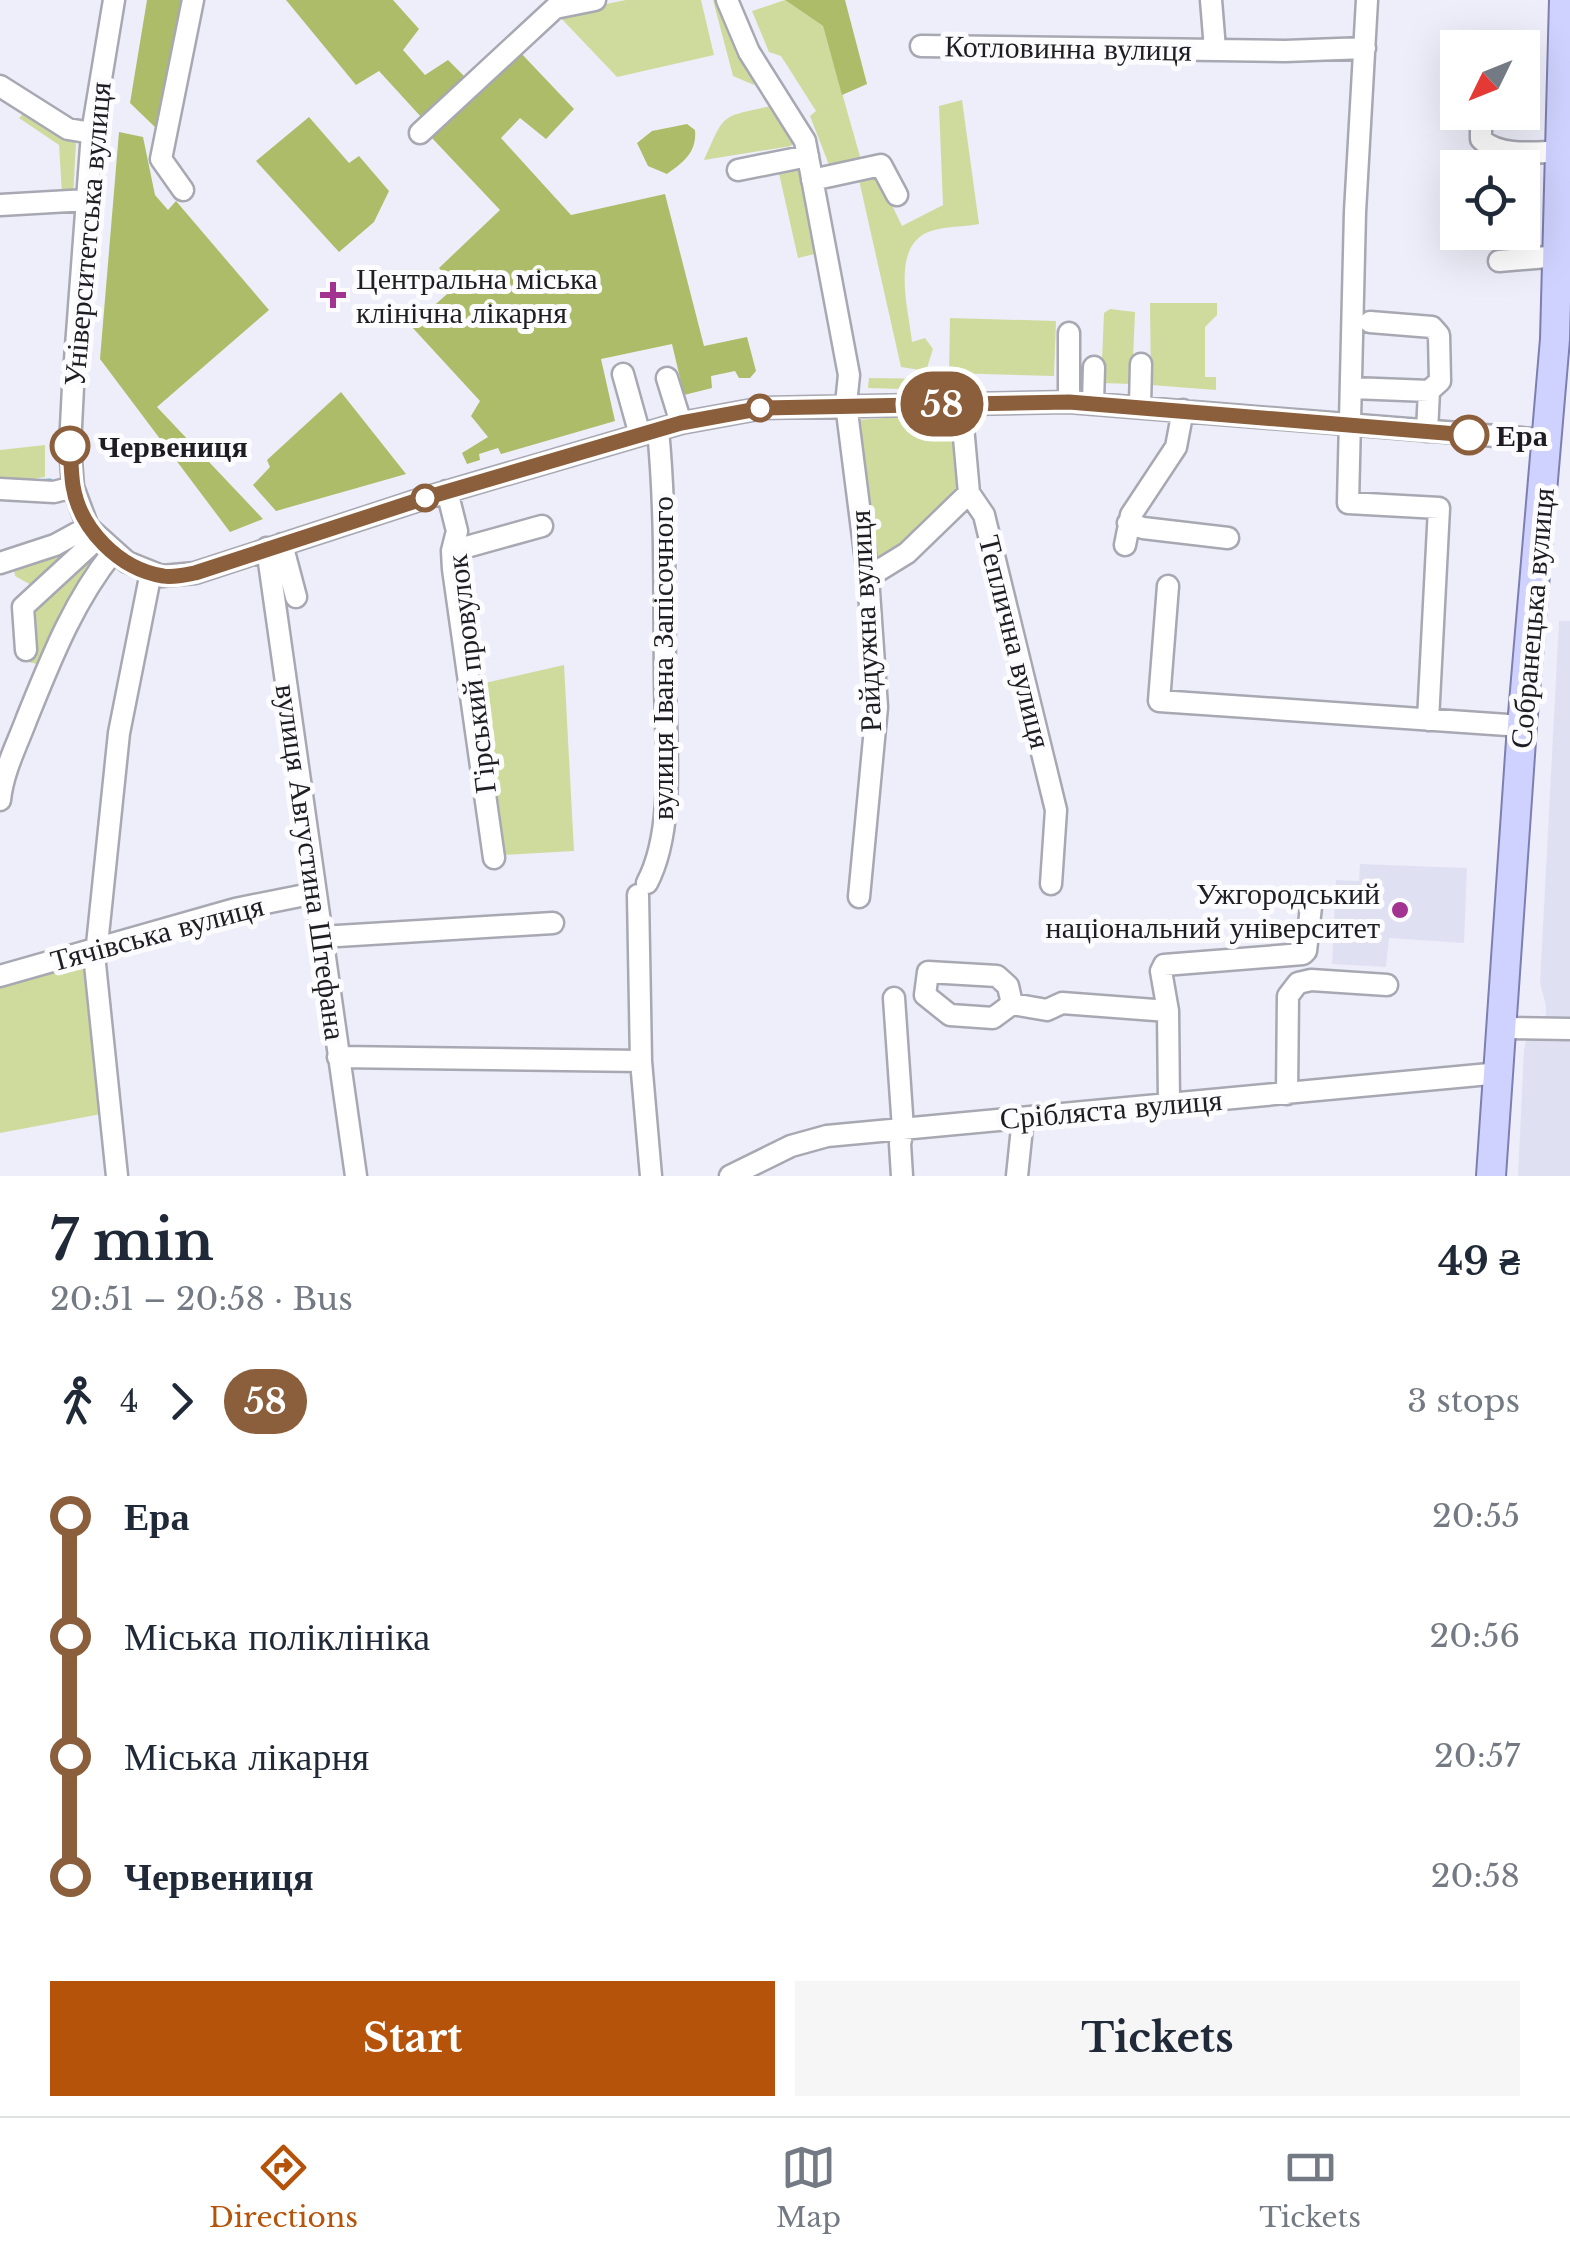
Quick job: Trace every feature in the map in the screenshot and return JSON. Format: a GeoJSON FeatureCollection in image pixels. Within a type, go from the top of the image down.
{"type":"FeatureCollection","features":[{"type":"Feature","properties":{"kind":"main road","name":"Собранецька вулиця"},"geometry":{"type":"LineString","coordinates":[[1491,1176],[1522,726],[1565,209],[1564,0]]}},
{"type":"Feature","properties":{"kind":"street","name":"Університетська вулиця"},"geometry":{"type":"LineString","coordinates":[[100,539],[73,487],[70,446],[92,133],[114,0]]}},
{"type":"Feature","properties":{"kind":"street"},"geometry":{"type":"LineString","coordinates":[[183,190],[161,158],[193,0]]}},
{"type":"Feature","properties":{"kind":"street"},"geometry":{"type":"LineString","coordinates":[[420,133],[555,8],[595,0]]}},
{"type":"Feature","properties":{"kind":"street","name":"Райдужна вулиця"},"geometry":{"type":"LineString","coordinates":[[727,0],[749,52],[805,141],[849,375],[846,404],[868,578],[876,708],[859,898]]}},
{"type":"Feature","properties":{"kind":"street","name":"Котловинна вулиця"},"geometry":{"type":"LineString","coordinates":[[1211,0],[1215,50]]}},
{"type":"Feature","properties":{"kind":"street"},"geometry":{"type":"LineString","coordinates":[[1367,0],[1355,212],[1348,503],[1438,508],[1428,720]]}},
{"type":"Feature","properties":{"kind":"street","name":"Котловинна вулиця"},"geometry":{"type":"LineString","coordinates":[[921,46],[1366,48]]}},
{"type":"Feature","properties":{"kind":"street"},"geometry":{"type":"LineString","coordinates":[[0,86],[68,129],[92,133]]}},
{"type":"Feature","properties":{"kind":"street"},"geometry":{"type":"LineString","coordinates":[[1482,130],[1482,139],[1492,148],[1562,152]]}},
{"type":"Feature","properties":{"kind":"street"},"geometry":{"type":"LineString","coordinates":[[738,170],[808,156]]}},
{"type":"Feature","properties":{"kind":"street"},"geometry":{"type":"LineString","coordinates":[[812,180],[881,165],[897,195]]}},
{"type":"Feature","properties":{"kind":"street"},"geometry":{"type":"LineString","coordinates":[[0,205],[87,200]]}},
{"type":"Feature","properties":{"kind":"street"},"geometry":{"type":"LineString","coordinates":[[1499,260],[1559,256]]}},
{"type":"Feature","properties":{"kind":"street"},"geometry":{"type":"LineString","coordinates":[[1352,388],[1429,391],[1440,381],[1439,335],[1432,327],[1370,322]]}},
{"type":"Feature","properties":{"kind":"street"},"geometry":{"type":"LineString","coordinates":[[1069,333],[1069,402]]}},
{"type":"Feature","properties":{"kind":"street"},"geometry":{"type":"LineString","coordinates":[[1140,406],[1141,364]]}},
{"type":"Feature","properties":{"kind":"street"},"geometry":{"type":"LineString","coordinates":[[1093,404],[1094,368]]}},
{"type":"Feature","properties":{"kind":"street","name":"вулиця Івана Запісочного"},"geometry":{"type":"LineString","coordinates":[[622,374],[649,432],[664,498],[665,802],[660,854],[642,889],[642,1061],[650,1176]]}},
{"type":"Feature","properties":{"kind":"street"},"geometry":{"type":"LineString","coordinates":[[667,378],[681,423]]}},
{"type":"Feature","properties":{"kind":"street"},"geometry":{"type":"LineString","coordinates":[[1427,432],[1429,391]]}},
{"type":"Feature","properties":{"kind":"street"},"geometry":{"type":"LineString","coordinates":[[0,563],[55,545],[100,539],[162,576],[195,573],[447,491],[649,432],[763,408],[1069,402],[1546,440]]}},
{"type":"Feature","properties":{"kind":"street","name":"Теплична вулиця"},"geometry":{"type":"LineString","coordinates":[[962,404],[969,493],[984,515],[1056,810],[1051,884]]}},
{"type":"Feature","properties":{"kind":"street"},"geometry":{"type":"LineString","coordinates":[[1183,410],[1179,455],[1126,534],[1143,528],[1228,538]]}},
{"type":"Feature","properties":{"kind":"street"},"geometry":{"type":"LineString","coordinates":[[0,489],[54,492],[73,487]]}},
{"type":"Feature","properties":{"kind":"street","name":"Гірський провулок"},"geometry":{"type":"LineString","coordinates":[[447,491],[457,530],[452,551],[494,858]]}},
{"type":"Feature","properties":{"kind":"street"},"geometry":{"type":"LineString","coordinates":[[868,578],[907,553],[969,493]]}},
{"type":"Feature","properties":{"kind":"street"},"geometry":{"type":"LineString","coordinates":[[452,551],[542,526]]}},
{"type":"Feature","properties":{"kind":"street"},"geometry":{"type":"LineString","coordinates":[[26,650],[23,608],[100,539]]}},
{"type":"Feature","properties":{"kind":"street"},"geometry":{"type":"LineString","coordinates":[[0,800],[5,764],[58,640],[89,583],[100,539]]}},
{"type":"Feature","properties":{"kind":"street"},"geometry":{"type":"LineString","coordinates":[[275,546],[296,597]]}},
{"type":"Feature","properties":{"kind":"street","name":"вулиця Августина Штефана"},"geometry":{"type":"LineString","coordinates":[[275,546],[315,893],[356,1176]]}},
{"type":"Feature","properties":{"kind":"street"},"geometry":{"type":"LineString","coordinates":[[117,1176],[96,949],[119,733],[151,572]]}},
{"type":"Feature","properties":{"kind":"street"},"geometry":{"type":"LineString","coordinates":[[1168,586],[1159,700],[1522,726]]}},
{"type":"Feature","properties":{"kind":"street","name":"Тячівська вулиця"},"geometry":{"type":"LineString","coordinates":[[0,976],[236,909],[315,893]]}},
{"type":"Feature","properties":{"kind":"street"},"geometry":{"type":"LineString","coordinates":[[1169,1102],[1168,1010],[1160,970],[1164,965],[1303,954],[1312,898]]}},
{"type":"Feature","properties":{"kind":"street"},"geometry":{"type":"LineString","coordinates":[[321,937],[553,923]]}},
{"type":"Feature","properties":{"kind":"street"},"geometry":{"type":"LineString","coordinates":[[1288,1094],[1288,996],[1298,983],[1311,980],[1387,984]]}},
{"type":"Feature","properties":{"kind":"street"},"geometry":{"type":"LineString","coordinates":[[894,998],[903,1130],[902,1176]]}},
{"type":"Feature","properties":{"kind":"street"},"geometry":{"type":"LineString","coordinates":[[1012,1004],[1047,1010],[1062,1002],[1168,1010]]}},
{"type":"Feature","properties":{"kind":"street"},"geometry":{"type":"LineString","coordinates":[[1503,1028],[1570,1028]]}},
{"type":"Feature","properties":{"kind":"street"},"geometry":{"type":"LineString","coordinates":[[338,1057],[642,1061]]}},
{"type":"Feature","properties":{"kind":"street","name":"Срібляста вулиця"},"geometry":{"type":"LineString","coordinates":[[730,1176],[804,1142],[827,1136],[1500,1073]]}},
{"type":"Feature","properties":{"kind":"street"},"geometry":{"type":"LineString","coordinates":[[1017,1176],[1023,1118]]}},
{"type":"Feature","properties":{"kind":"shaded area"},"geometry":{"type":"Polygon","coordinates":[[[1559,621],[1570,621],[1570,1176],[1518,1176],[1524,1050],[1526,1040],[1545,1038],[1546,1006],[1540,983],[1559,621]]]}},
{"type":"Feature","properties":{"kind":"shaded area","name":"Ужгородський національний університет"},"geometry":{"type":"Polygon","coordinates":[[[1360,864],[1467,868],[1464,943],[1389,938],[1386,967],[1332,964],[1336,880],[1359,881],[1360,864]]]}},
{"type":"Feature","properties":{"kind":"green space"},"geometry":{"type":"Polygon","coordinates":[[[147,0],[182,0],[156,128],[130,103],[147,0]]]}},
{"type":"Feature","properties":{"kind":"green space"},"geometry":{"type":"Polygon","coordinates":[[[286,0],[393,0],[419,29],[403,50],[425,75],[448,60],[466,78],[422,118],[379,71],[356,85],[286,0]]]}},
{"type":"Feature","properties":{"kind":"green space"},"geometry":{"type":"Polygon","coordinates":[[[626,0],[701,0],[714,55],[617,77],[557,14],[626,0]]]}},
{"type":"Feature","properties":{"kind":"green space"},"geometry":{"type":"Polygon","coordinates":[[[713,0],[722,0],[755,71],[754,85],[733,76],[713,0]]]}},
{"type":"Feature","properties":{"kind":"green space"},"geometry":{"type":"Polygon","coordinates":[[[785,0],[823,26],[861,160],[829,165],[810,116],[816,111],[781,56],[769,52],[752,11],[785,0]]]}},
{"type":"Feature","properties":{"kind":"green space"},"geometry":{"type":"Polygon","coordinates":[[[785,0],[845,0],[867,84],[842,95],[823,26],[785,0]]]}},
{"type":"Feature","properties":{"kind":"green space"},"geometry":{"type":"Polygon","coordinates":[[[518,50],[574,109],[546,139],[520,118],[501,138],[571,215],[665,194],[704,346],[747,337],[756,371],[750,378],[739,378],[735,371],[711,376],[712,388],[684,395],[672,344],[601,359],[615,421],[501,454],[498,448],[479,454],[480,460],[467,464],[462,453],[488,437],[471,416],[480,401],[411,326],[455,287],[439,268],[500,210],[431,137],[518,50]]]}},
{"type":"Feature","properties":{"kind":"green space"},"geometry":{"type":"Polygon","coordinates":[[[962,100],[979,224],[931,231],[918,238],[910,250],[905,280],[912,342],[925,338],[933,349],[926,371],[901,367],[859,180],[877,174],[902,226],[943,205],[939,106],[962,100]]]}},
{"type":"Feature","properties":{"kind":"green space"},"geometry":{"type":"Polygon","coordinates":[[[771,106],[784,112],[796,138],[791,146],[704,160],[726,120],[771,106]]]}},
{"type":"Feature","properties":{"kind":"green space"},"geometry":{"type":"Polygon","coordinates":[[[24,113],[76,143],[73,196],[62,194],[59,145],[19,118],[24,113]]]}},
{"type":"Feature","properties":{"kind":"green space"},"geometry":{"type":"Polygon","coordinates":[[[309,117],[349,163],[359,156],[389,191],[374,222],[339,252],[256,161],[309,117]]]}},
{"type":"Feature","properties":{"kind":"green space"},"geometry":{"type":"Polygon","coordinates":[[[687,124],[695,130],[695,138],[684,161],[667,174],[648,166],[637,143],[652,131],[687,124]]]}},
{"type":"Feature","properties":{"kind":"green space"},"geometry":{"type":"Polygon","coordinates":[[[119,132],[143,137],[155,195],[168,210],[176,201],[269,310],[157,407],[263,519],[230,532],[100,359],[119,132]]]}},
{"type":"Feature","properties":{"kind":"green space"},"geometry":{"type":"Polygon","coordinates":[[[805,161],[823,252],[798,258],[778,169],[805,161]]]}},
{"type":"Feature","properties":{"kind":"green space"},"geometry":{"type":"Polygon","coordinates":[[[1150,303],[1217,303],[1217,315],[1205,327],[1205,377],[1216,377],[1216,390],[1151,385],[1150,303]]]}},
{"type":"Feature","properties":{"kind":"green space"},"geometry":{"type":"Polygon","coordinates":[[[1110,309],[1135,312],[1132,384],[1101,383],[1104,313],[1110,309]]]}},
{"type":"Feature","properties":{"kind":"green space"},"geometry":{"type":"Polygon","coordinates":[[[950,318],[1056,321],[1054,376],[949,373],[950,318]]]}},
{"type":"Feature","properties":{"kind":"green space"},"geometry":{"type":"Polygon","coordinates":[[[869,378],[941,379],[935,390],[868,388],[869,378]]]}},
{"type":"Feature","properties":{"kind":"green space"},"geometry":{"type":"Polygon","coordinates":[[[341,392],[406,474],[276,511],[253,485],[270,467],[267,460],[341,392]]]}},
{"type":"Feature","properties":{"kind":"green space"},"geometry":{"type":"Polygon","coordinates":[[[955,413],[961,485],[907,548],[872,562],[857,420],[955,413]]]}},
{"type":"Feature","properties":{"kind":"green space"},"geometry":{"type":"Polygon","coordinates":[[[45,445],[45,477],[19,481],[0,478],[0,450],[45,445]]]}},
{"type":"Feature","properties":{"kind":"green space"},"geometry":{"type":"Polygon","coordinates":[[[77,543],[77,548],[33,586],[15,576],[13,563],[77,543]]]}},
{"type":"Feature","properties":{"kind":"green space"},"geometry":{"type":"Polygon","coordinates":[[[87,558],[92,565],[64,605],[37,664],[24,661],[32,608],[87,558]]]}},
{"type":"Feature","properties":{"kind":"green space"},"geometry":{"type":"Polygon","coordinates":[[[564,665],[574,851],[503,855],[485,683],[564,665]]]}},
{"type":"Feature","properties":{"kind":"green space"},"geometry":{"type":"Polygon","coordinates":[[[85,959],[101,1114],[0,1133],[0,984],[85,959]]]}},
{"type":"Feature","properties":{"kind":"waterway"},"geometry":{"type":"LineString","coordinates":[[33,482],[50,481]]}},
{"type":"Feature","properties":{"kind":"bus line","name":"58"},"geometry":{"type":"LineString","coordinates":[[70,446],[73,487],[88,527],[127,562],[162,576],[175,576],[681,423],[763,408],[1069,402],[1469,435]]}},
{"type":"Feature","properties":{"kind":"place","name":"Центральна міська клінічна лікарня"},"geometry":{"type":"Point","coordinates":[333,295]}},
{"type":"Feature","properties":{"kind":"place","name":"Ера"},"geometry":{"type":"Point","coordinates":[1469,435]}},
{"type":"Feature","properties":{"kind":"place","name":"Червениця"},"geometry":{"type":"Point","coordinates":[70,446]}},
{"type":"Feature","properties":{"kind":"place","name":"Ужгородський національний університет"},"geometry":{"type":"Point","coordinates":[1400,910]}}]}
